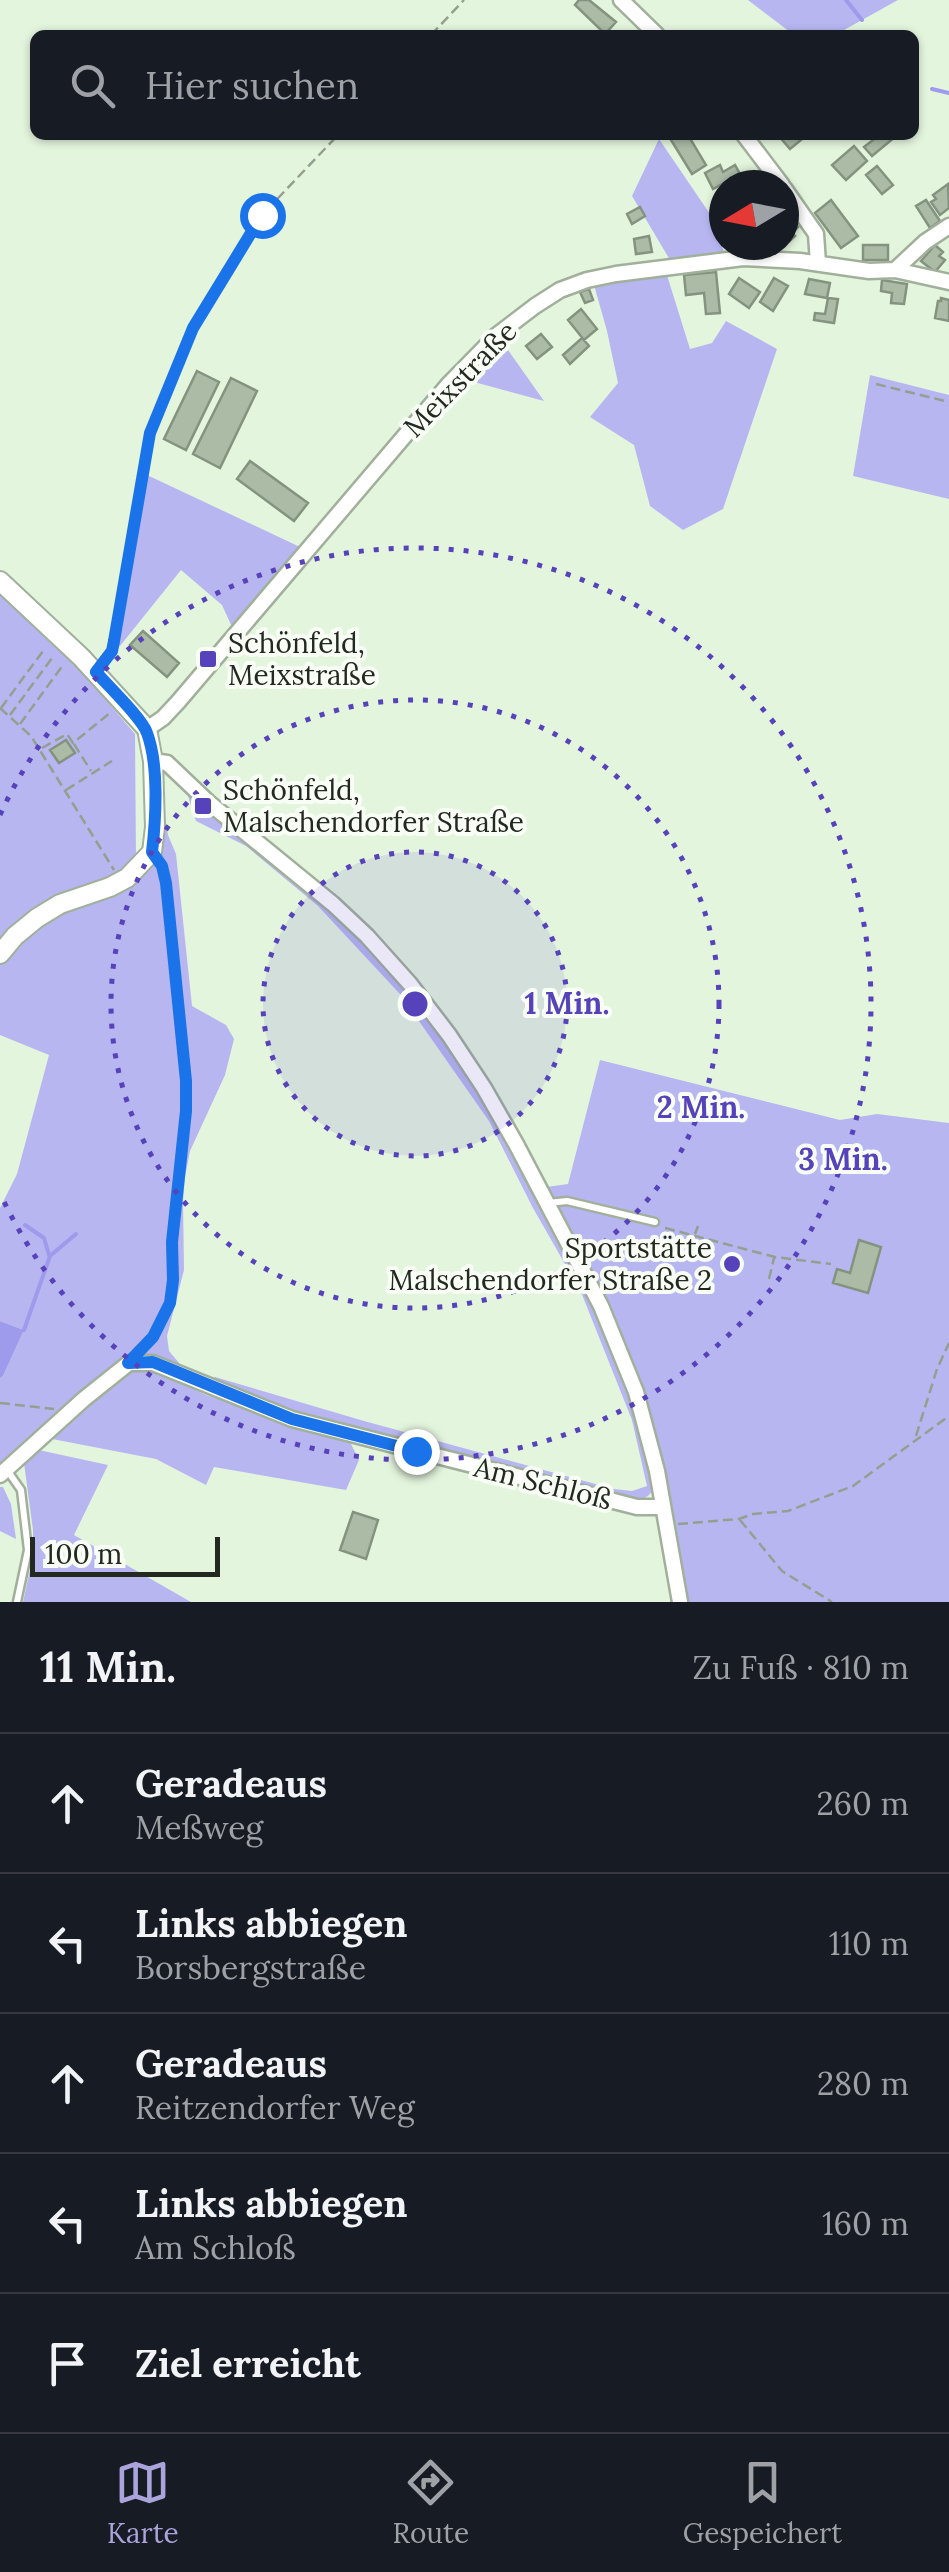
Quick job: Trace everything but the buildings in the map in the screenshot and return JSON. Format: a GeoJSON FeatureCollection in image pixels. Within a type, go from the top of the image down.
{"type":"FeatureCollection","features":[{"type":"Feature","properties":{"kind":"street"},"geometry":{"type":"LineString","coordinates":[[621,0],[652,30]]}},
{"type":"Feature","properties":{"kind":"street"},"geometry":{"type":"LineString","coordinates":[[748,140],[771,170]]}},
{"type":"Feature","properties":{"kind":"street"},"geometry":{"type":"LineString","coordinates":[[799,209],[816,234],[818,263]]}},
{"type":"Feature","properties":{"kind":"street"},"geometry":{"type":"LineString","coordinates":[[896,270],[925,242],[949,226]]}},
{"type":"Feature","properties":{"kind":"street","name":"Meixstraße"},"geometry":{"type":"LineString","coordinates":[[147,729],[178,702],[448,385],[498,335],[535,306],[573,285],[616,274],[742,258],[818,263],[870,272],[896,270],[949,282]]}},
{"type":"Feature","properties":{"kind":"street"},"geometry":{"type":"LineString","coordinates":[[0,581],[96,672],[147,729],[153,761],[155,827],[152,852],[140,867],[120,882],[60,904],[16,936],[0,954]]}},
{"type":"Feature","properties":{"kind":"street"},"geometry":{"type":"LineString","coordinates":[[153,761],[167,763],[367,936],[410,984],[484,1088],[601,1306],[631,1378],[664,1507],[680,1602]]}},
{"type":"Feature","properties":{"kind":"street","name":"Am Schloß"},"geometry":{"type":"LineString","coordinates":[[128,1363],[153,1362],[292,1419],[637,1507],[664,1507]]}},
{"type":"Feature","properties":{"kind":"street"},"geometry":{"type":"LineString","coordinates":[[3,1472],[128,1363]]}},
{"type":"Feature","properties":{"kind":"lane"},"geometry":{"type":"LineString","coordinates":[[96,672],[112,651]]}},
{"type":"Feature","properties":{"kind":"lane"},"geometry":{"type":"LineString","coordinates":[[547,1203],[568,1201],[654,1222]]}},
{"type":"Feature","properties":{"kind":"lane"},"geometry":{"type":"LineString","coordinates":[[3,1472],[21,1490],[28,1550],[17,1602]]}},
{"type":"Feature","properties":{"kind":"path"},"geometry":{"type":"LineString","coordinates":[[436,30],[464,0]]}},
{"type":"Feature","properties":{"kind":"path"},"geometry":{"type":"LineString","coordinates":[[112,651],[150,433],[193,328],[262,215],[333,140]]}},
{"type":"Feature","properties":{"kind":"path"},"geometry":{"type":"LineString","coordinates":[[876,384],[949,402]]}},
{"type":"Feature","properties":{"kind":"path"},"geometry":{"type":"LineString","coordinates":[[43,652],[0,709],[31,736],[120,882]]}},
{"type":"Feature","properties":{"kind":"path"},"geometry":{"type":"LineString","coordinates":[[10,717],[52,658]]}},
{"type":"Feature","properties":{"kind":"path"},"geometry":{"type":"LineString","coordinates":[[19,725],[63,665]]}},
{"type":"Feature","properties":{"kind":"path"},"geometry":{"type":"LineString","coordinates":[[74,742],[123,702]]}},
{"type":"Feature","properties":{"kind":"path"},"geometry":{"type":"LineString","coordinates":[[40,750],[68,734],[93,773]]}},
{"type":"Feature","properties":{"kind":"path"},"geometry":{"type":"LineString","coordinates":[[65,791],[112,760]]}},
{"type":"Feature","properties":{"kind":"path"},"geometry":{"type":"LineString","coordinates":[[128,1363],[153,1337],[170,1303],[172,1242],[186,1111],[166,883],[162,866],[152,852]]}},
{"type":"Feature","properties":{"kind":"path"},"geometry":{"type":"LineString","coordinates":[[654,1222],[775,1257],[831,1264]]}},
{"type":"Feature","properties":{"kind":"path"},"geometry":{"type":"LineString","coordinates":[[695,1236],[698,1226]]}},
{"type":"Feature","properties":{"kind":"path"},"geometry":{"type":"LineString","coordinates":[[648,1244],[677,1254]]}},
{"type":"Feature","properties":{"kind":"path"},"geometry":{"type":"LineString","coordinates":[[768,1279],[775,1257]]}},
{"type":"Feature","properties":{"kind":"path"},"geometry":{"type":"LineString","coordinates":[[915,1440],[936,1369],[949,1343]]}},
{"type":"Feature","properties":{"kind":"path"},"geometry":{"type":"LineString","coordinates":[[0,1403],[70,1412]]}},
{"type":"Feature","properties":{"kind":"path"},"geometry":{"type":"LineString","coordinates":[[666,1526],[788,1511],[854,1486],[949,1416]]}},
{"type":"Feature","properties":{"kind":"path"},"geometry":{"type":"LineString","coordinates":[[739,1519],[782,1571],[832,1602]]}},
{"type":"Feature","properties":{"kind":"shaded area"},"geometry":{"type":"Polygon","coordinates":[[[748,0],[898,0],[844,30],[787,30],[748,0]]]}},
{"type":"Feature","properties":{"kind":"shaded area"},"geometry":{"type":"Polygon","coordinates":[[[659,140],[709,213],[709,254],[670,260],[632,196],[659,140]]]}},
{"type":"Feature","properties":{"kind":"shaded area"},"geometry":{"type":"Polygon","coordinates":[[[666,272],[690,349],[712,343],[726,321],[777,349],[723,509],[683,530],[650,506],[634,445],[590,417],[618,383],[594,285],[666,272]]]}},
{"type":"Feature","properties":{"kind":"shaded area"},"geometry":{"type":"Polygon","coordinates":[[[501,340],[544,401],[463,379],[501,340]]]}},
{"type":"Feature","properties":{"kind":"shaded area"},"geometry":{"type":"Polygon","coordinates":[[[870,375],[949,395],[949,499],[853,476],[870,375]]]}},
{"type":"Feature","properties":{"kind":"shaded area"},"geometry":{"type":"Polygon","coordinates":[[[147,475],[300,547],[232,627],[222,605],[181,570],[120,646],[115,644],[147,475]]]}},
{"type":"Feature","properties":{"kind":"shaded area"},"geometry":{"type":"Polygon","coordinates":[[[0,593],[70,658],[135,734],[136,861],[114,879],[49,900],[19,921],[0,943],[0,593]]]}},
{"type":"Feature","properties":{"kind":"shaded area"},"geometry":{"type":"Polygon","coordinates":[[[187,793],[362,940],[440,1033],[495,1120],[587,1293],[637,1418],[653,1488],[646,1497],[635,1500],[274,1406],[213,1381],[215,1377],[614,1489],[632,1491],[647,1486],[632,1420],[581,1292],[489,1121],[400,994],[318,906],[246,846],[196,821],[187,793]]]}},
{"type":"Feature","properties":{"kind":"shaded area"},"geometry":{"type":"Polygon","coordinates":[[[162,801],[176,854],[192,1006],[226,1025],[234,1039],[225,1075],[190,1151],[185,1177],[184,1270],[167,1336],[169,1351],[180,1364],[147,1355],[126,1356],[0,1463],[0,1378],[24,1330],[0,1321],[0,1208],[17,1174],[49,1055],[0,1035],[0,965],[30,931],[61,912],[124,891],[145,874],[162,844],[162,801]]]}},
{"type":"Feature","properties":{"kind":"shaded area"},"geometry":{"type":"Polygon","coordinates":[[[600,1060],[840,1120],[877,1114],[949,1123],[949,1602],[687,1602],[658,1455],[634,1368],[605,1299],[546,1187],[568,1184],[600,1060]]]}},
{"type":"Feature","properties":{"kind":"shaded area"},"geometry":{"type":"Polygon","coordinates":[[[0,1321],[24,1330],[0,1378],[0,1321]]]}},
{"type":"Feature","properties":{"kind":"shaded area"},"geometry":{"type":"Polygon","coordinates":[[[148,1368],[206,1395],[350,1442],[359,1460],[346,1490],[214,1467],[206,1485],[156,1459],[47,1438],[129,1371],[148,1368]]]}},
{"type":"Feature","properties":{"kind":"shaded area"},"geometry":{"type":"Polygon","coordinates":[[[34,1449],[108,1465],[74,1535],[191,1602],[23,1602],[33,1556],[24,1463],[34,1449]]]}},
{"type":"Feature","properties":{"kind":"shaded area"},"geometry":{"type":"Polygon","coordinates":[[[0,1487],[11,1504],[16,1539],[0,1531],[0,1487]]]}},
{"type":"Feature","properties":{"kind":"waterway"},"geometry":{"type":"LineString","coordinates":[[846,0],[862,20]]}},
{"type":"Feature","properties":{"kind":"waterway"},"geometry":{"type":"LineString","coordinates":[[932,89],[949,93]]}},
{"type":"Feature","properties":{"kind":"waterway"},"geometry":{"type":"LineString","coordinates":[[25,1225],[44,1238],[49,1255]]}},
{"type":"Feature","properties":{"kind":"waterway"},"geometry":{"type":"LineString","coordinates":[[24,1330],[50,1256],[76,1234]]}},
{"type":"Feature","properties":{"kind":"place","name":"Schönfeld, Meixstraße"},"geometry":{"type":"Point","coordinates":[208,659]}},
{"type":"Feature","properties":{"kind":"place","name":"Schönfeld, Malschendorfer Straße"},"geometry":{"type":"Point","coordinates":[203,806]}},
{"type":"Feature","properties":{"kind":"place","name":"Sportstätte Malschendorfer Straße 2"},"geometry":{"type":"Point","coordinates":[732,1264]}},
{"type":"Feature","properties":{"kind":"route"},"geometry":{"type":"LineString","coordinates":[[262,215],[193,328],[150,433],[112,651],[96,672],[147,729],[153,761],[152,852],[162,866],[166,883],[186,1081],[170,1303],[153,1337],[128,1363],[153,1362],[292,1419],[416,1451]]}}]}
